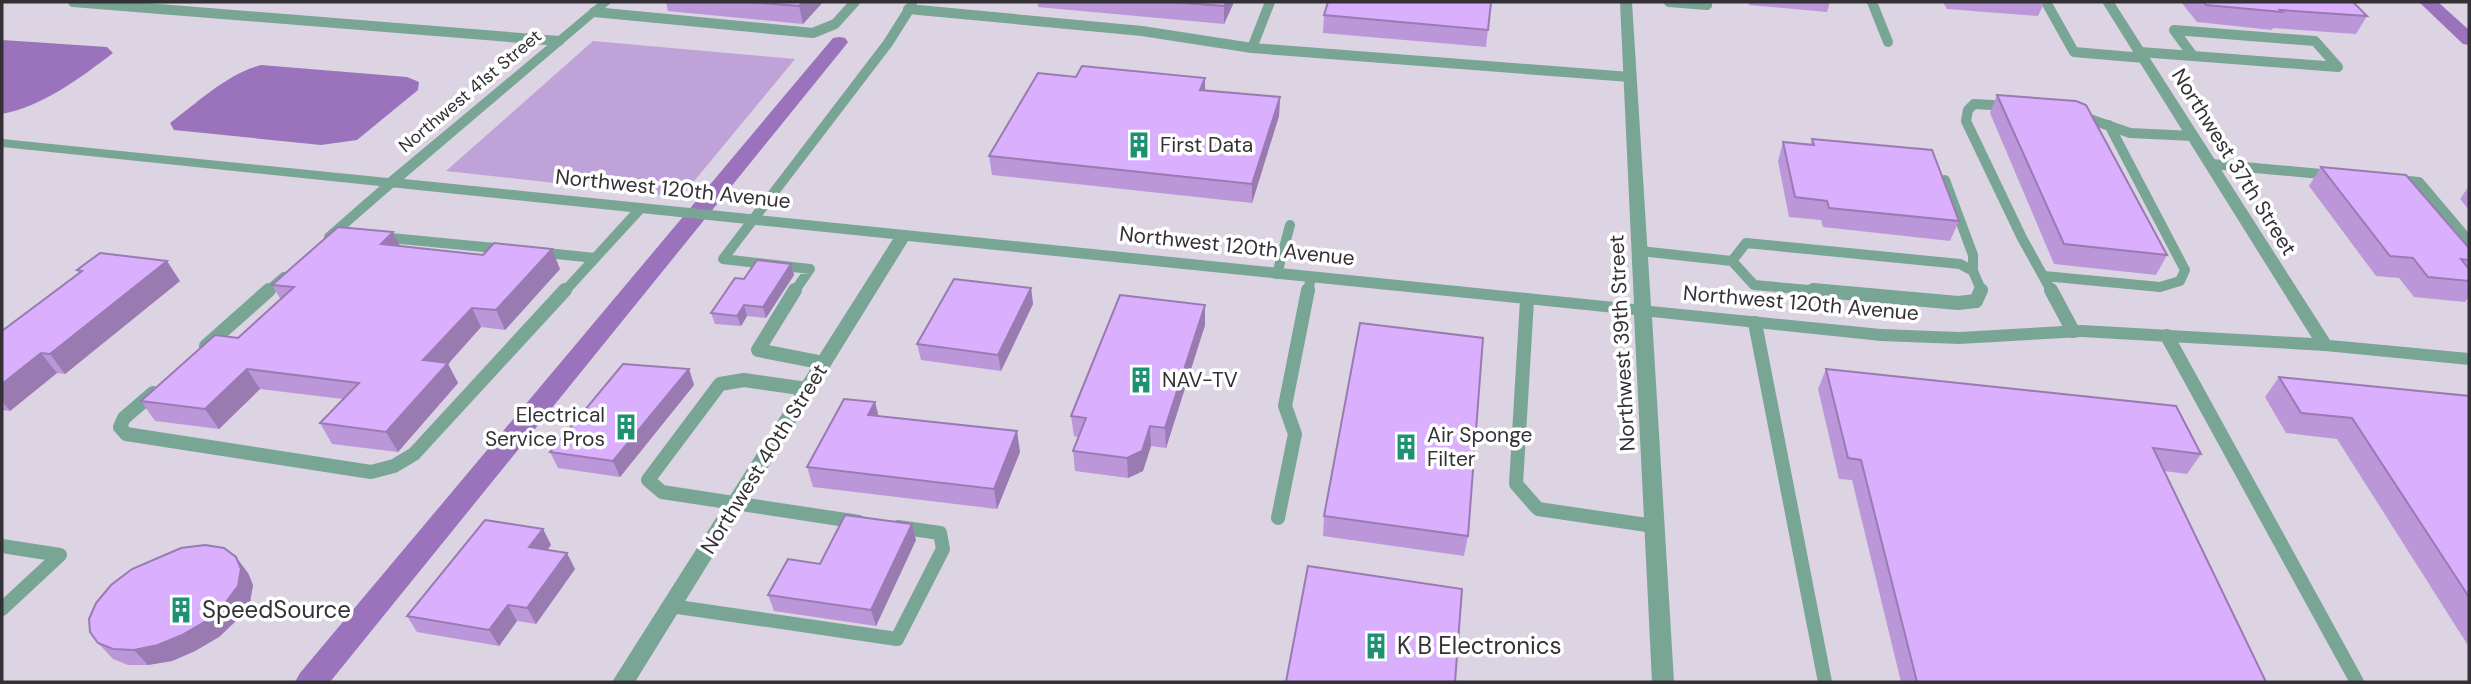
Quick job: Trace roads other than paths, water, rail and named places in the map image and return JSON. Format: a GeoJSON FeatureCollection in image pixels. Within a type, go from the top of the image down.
{"type":"FeatureCollection","features":[{"type":"Feature","properties":{"kind":"street","name":"Northwest 41st Street"},"geometry":{"type":"LineString","coordinates":[[392,183],[606,2]]}},
{"type":"Feature","properties":{"kind":"street","name":"Northwest 39th Street"},"geometry":{"type":"LineString","coordinates":[[1626,2],[1663,682]]}},
{"type":"Feature","properties":{"kind":"street","name":"Northwest 37th Street"},"geometry":{"type":"LineString","coordinates":[[2108,2],[2325,345]]}},
{"type":"Feature","properties":{"kind":"street","name":"Northwest 120th Avenue"},"geometry":{"type":"LineString","coordinates":[[2,143],[1881,335],[1959,338],[2073,331],[2325,345],[2469,359]]}},
{"type":"Feature","properties":{"kind":"street"},"geometry":{"type":"LineString","coordinates":[[2,157],[20,145]]}},
{"type":"Feature","properties":{"kind":"street","name":"Northwest 40th Street"},"geometry":{"type":"LineString","coordinates":[[623,682],[904,235]]}},
{"type":"Feature","properties":{"kind":"lane"},"geometry":{"type":"LineString","coordinates":[[73,2],[559,41]]}},
{"type":"Feature","properties":{"kind":"lane"},"geometry":{"type":"LineString","coordinates":[[594,12],[813,33],[835,24],[855,2]]}},
{"type":"Feature","properties":{"kind":"lane"},"geometry":{"type":"LineString","coordinates":[[1252,48],[1270,2]]}},
{"type":"Feature","properties":{"kind":"lane"},"geometry":{"type":"LineString","coordinates":[[1669,2],[1707,5],[1706,2]]}},
{"type":"Feature","properties":{"kind":"lane"},"geometry":{"type":"LineString","coordinates":[[1872,2],[1888,42]]}},
{"type":"Feature","properties":{"kind":"lane"},"geometry":{"type":"LineString","coordinates":[[2046,2],[2074,52],[2193,56],[2338,67],[2315,41],[2174,30],[2193,56]]}},
{"type":"Feature","properties":{"kind":"lane"},"geometry":{"type":"LineString","coordinates":[[824,363],[758,350],[810,269],[723,259],[888,43],[911,6],[1128,30],[1252,48],[1630,77]]}},
{"type":"Feature","properties":{"kind":"lane"},"geometry":{"type":"LineString","coordinates":[[2023,107],[1974,104],[1968,110],[1966,121],[2073,331]]}},
{"type":"Feature","properties":{"kind":"lane"},"geometry":{"type":"LineString","coordinates":[[2069,112],[2130,133],[2193,136]]}},
{"type":"Feature","properties":{"kind":"lane"},"geometry":{"type":"LineString","coordinates":[[2043,276],[2160,287],[2180,281],[2185,270],[2109,125]]}},
{"type":"Feature","properties":{"kind":"lane"},"geometry":{"type":"LineString","coordinates":[[2211,164],[2339,175]]}},
{"type":"Feature","properties":{"kind":"lane"},"geometry":{"type":"LineString","coordinates":[[2379,178],[2420,182],[2469,241]]}},
{"type":"Feature","properties":{"kind":"lane"},"geometry":{"type":"LineString","coordinates":[[1640,251],[1732,261],[1754,285],[1958,303],[1976,301],[1982,292],[1973,271],[1973,255],[1945,180]]}},
{"type":"Feature","properties":{"kind":"lane"},"geometry":{"type":"LineString","coordinates":[[315,250],[392,183]]}},
{"type":"Feature","properties":{"kind":"lane"},"geometry":{"type":"LineString","coordinates":[[164,382],[124,418],[120,427],[126,434],[371,472],[394,466],[414,454],[640,209]]}},
{"type":"Feature","properties":{"kind":"lane"},"geometry":{"type":"LineString","coordinates":[[1277,274],[1290,225]]}},
{"type":"Feature","properties":{"kind":"lane"},"geometry":{"type":"LineString","coordinates":[[335,233],[348,234]]}},
{"type":"Feature","properties":{"kind":"lane"},"geometry":{"type":"LineString","coordinates":[[362,235],[513,250]]}},
{"type":"Feature","properties":{"kind":"lane"},"geometry":{"type":"LineString","coordinates":[[1732,261],[1746,243],[1960,264],[1973,271]]}},
{"type":"Feature","properties":{"kind":"lane"},"geometry":{"type":"LineString","coordinates":[[527,251],[595,258]]}},
{"type":"Feature","properties":{"kind":"lane"},"geometry":{"type":"LineString","coordinates":[[194,356],[295,268]]}},
{"type":"Feature","properties":{"kind":"lane"},"geometry":{"type":"LineString","coordinates":[[1278,518],[1295,434],[1285,405],[1311,277]]}},
{"type":"Feature","properties":{"kind":"lane"},"geometry":{"type":"LineString","coordinates":[[1527,300],[1516,484],[1538,509],[1654,526]]}},
{"type":"Feature","properties":{"kind":"lane"},"geometry":{"type":"LineString","coordinates":[[1755,323],[1825,682]]}},
{"type":"Feature","properties":{"kind":"lane"},"geometry":{"type":"LineString","coordinates":[[2166,336],[2357,682]]}},
{"type":"Feature","properties":{"kind":"lane"},"geometry":{"type":"LineString","coordinates":[[671,606],[897,639],[943,549],[940,533],[662,492],[648,480],[720,384],[744,380],[807,389]]}},
{"type":"Feature","properties":{"kind":"lane"},"geometry":{"type":"LineString","coordinates":[[2,546],[60,555],[2,609]]}},
{"type":"Feature","properties":{"kind":"waterway"},"geometry":{"type":"LineString","coordinates":[[2428,2],[2469,40]]}},
{"type":"Feature","properties":{"kind":"waterway"},"geometry":{"type":"LineString","coordinates":[[311,682],[839,42]]}},
{"type":"Feature","properties":{"kind":"place","name":"First Data"},"geometry":{"type":"Point","coordinates":[1139,145]}},
{"type":"Feature","properties":{"kind":"place","name":"NAV-TV"},"geometry":{"type":"Point","coordinates":[1141,380]}},
{"type":"Feature","properties":{"kind":"place","name":"Electrical Service Pros"},"geometry":{"type":"Point","coordinates":[626,427]}},
{"type":"Feature","properties":{"kind":"place","name":"Air Sponge Filter"},"geometry":{"type":"Point","coordinates":[1406,447]}},
{"type":"Feature","properties":{"kind":"place","name":"SpeedSource"},"geometry":{"type":"Point","coordinates":[181,610]}},
{"type":"Feature","properties":{"kind":"place","name":"K B Electronics"},"geometry":{"type":"Point","coordinates":[1376,646]}}]}
